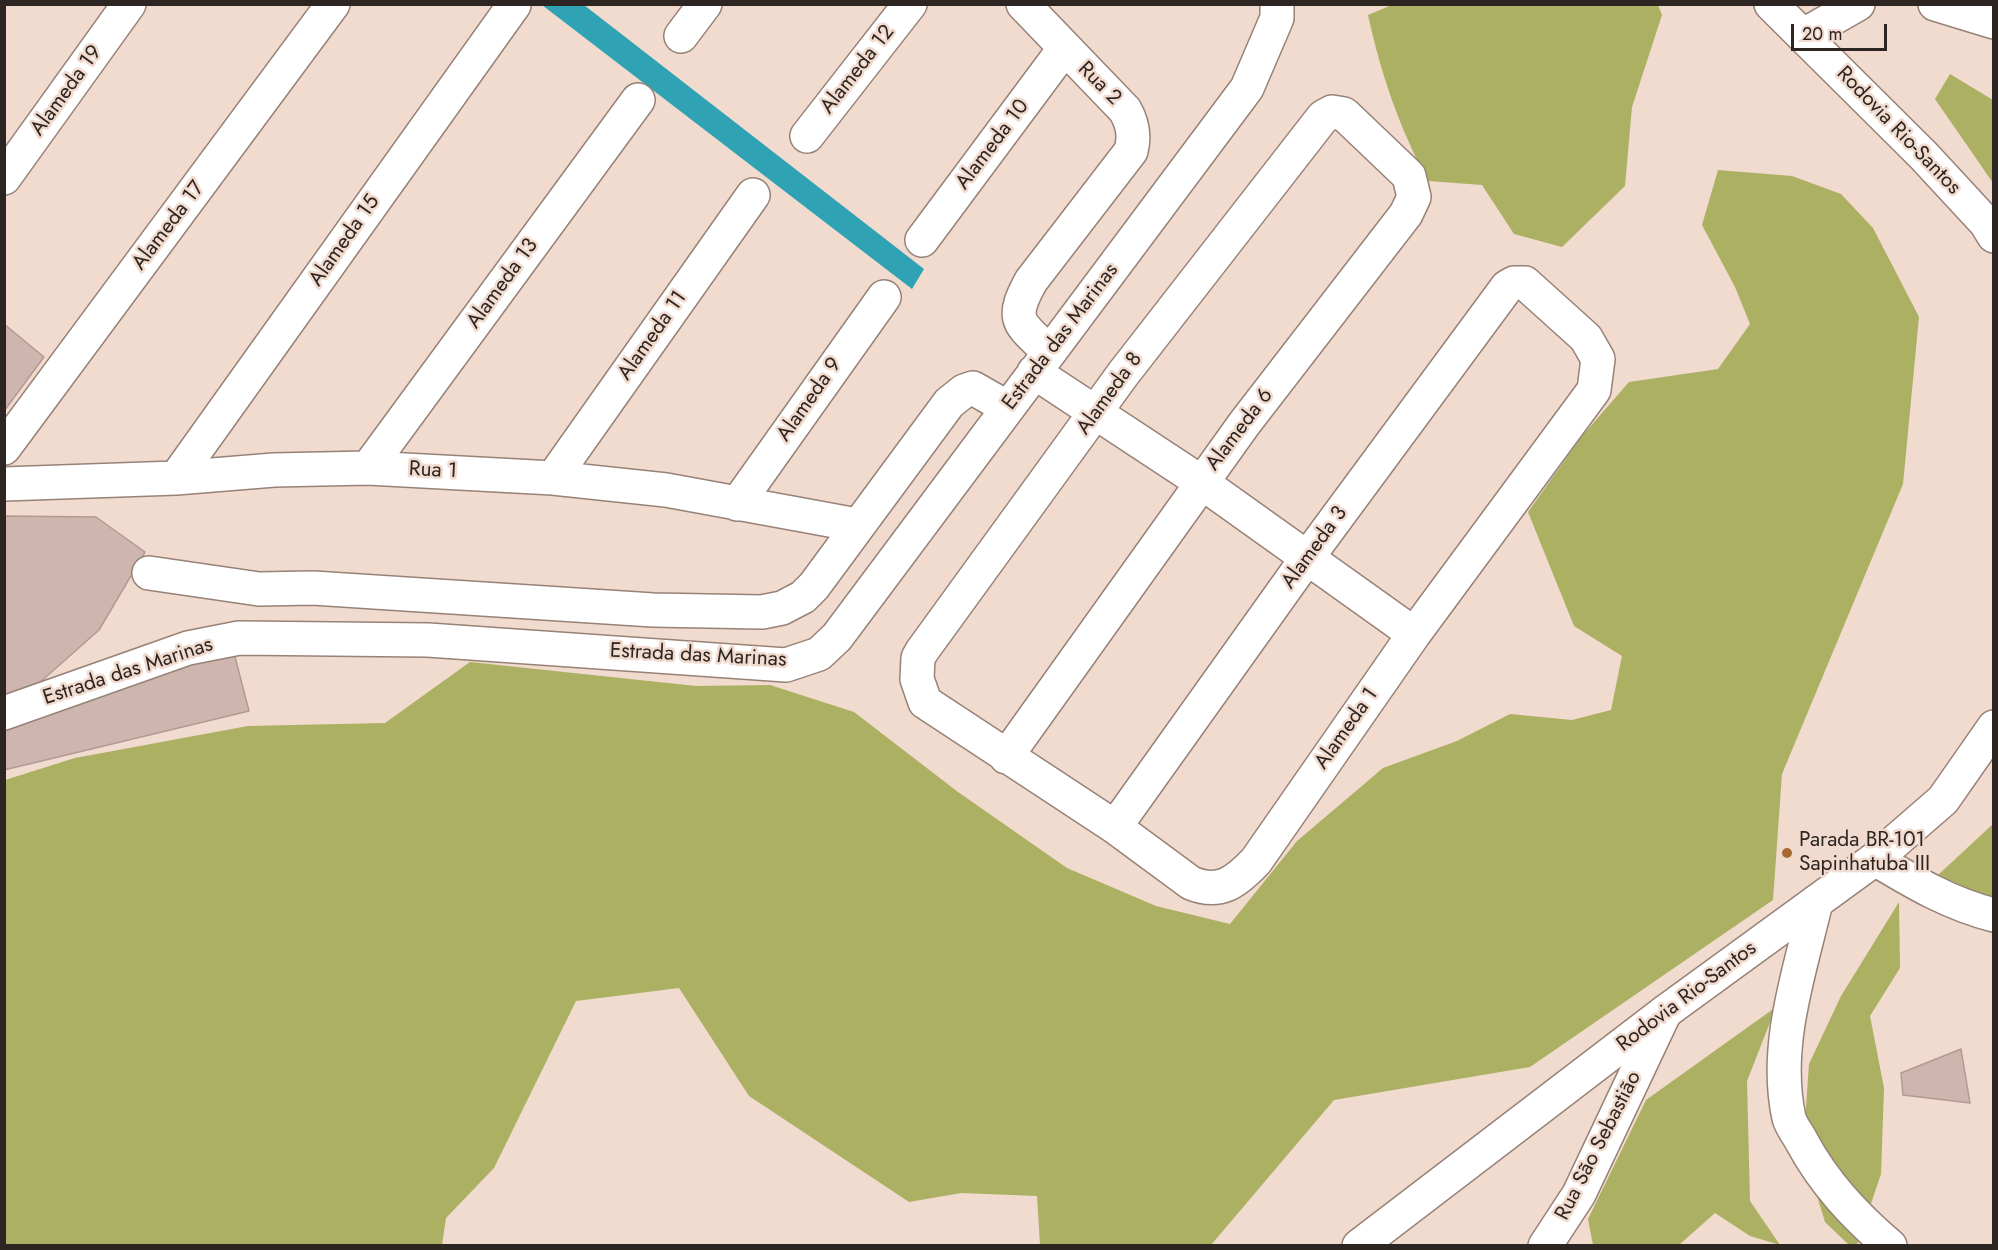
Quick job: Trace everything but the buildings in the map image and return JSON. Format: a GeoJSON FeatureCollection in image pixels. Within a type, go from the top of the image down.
{"type":"FeatureCollection","features":[{"type":"Feature","properties":{"kind":"main road","name":"Alameda 19"},"geometry":{"type":"LineString","coordinates":[[4,178],[129,4]]}},
{"type":"Feature","properties":{"kind":"main road","name":"Alameda 17"},"geometry":{"type":"LineString","coordinates":[[4,448],[333,4]]}},
{"type":"Feature","properties":{"kind":"main road","name":"Alameda 15"},"geometry":{"type":"LineString","coordinates":[[176,478],[514,4]]}},
{"type":"Feature","properties":{"kind":"main road"},"geometry":{"type":"LineString","coordinates":[[681,36],[705,4]]}},
{"type":"Feature","properties":{"kind":"main road","name":"Alameda 12"},"geometry":{"type":"LineString","coordinates":[[807,136],[910,4]]}},
{"type":"Feature","properties":{"kind":"main road","name":"Rua 2"},"geometry":{"type":"LineString","coordinates":[[1023,4],[1131,120],[1133,140],[1131,151],[1031,281],[1018,303],[1018,316],[1042,362],[1097,413],[1201,482],[1414,634]]}},
{"type":"Feature","properties":{"kind":"main road","name":"Estrada das Marinas"},"geometry":{"type":"LineString","coordinates":[[4,713],[188,648],[239,638],[428,640],[786,665],[819,654],[837,637],[1247,87],[1277,18],[1276,4]]}},
{"type":"Feature","properties":{"kind":"main road","name":"Rodovia Rio-Santos"},"geometry":{"type":"LineString","coordinates":[[1771,4],[1924,156],[1986,223],[1994,236]]}},
{"type":"Feature","properties":{"kind":"main road"},"geometry":{"type":"LineString","coordinates":[[1804,35],[1858,4]]}},
{"type":"Feature","properties":{"kind":"main road"},"geometry":{"type":"LineString","coordinates":[[1935,4],[1994,22]]}},
{"type":"Feature","properties":{"kind":"main road","name":"Alameda 10"},"geometry":{"type":"LineString","coordinates":[[922,240],[1064,50]]}},
{"type":"Feature","properties":{"kind":"main road","name":"Alameda 13"},"geometry":{"type":"LineString","coordinates":[[368,468],[638,100]]}},
{"type":"Feature","properties":{"kind":"main road","name":"Alameda 8"},"geometry":{"type":"LineString","coordinates":[[925,702],[917,679],[918,658],[922,651],[1097,413],[1123,374],[1323,117],[1332,112],[1344,114]]}},
{"type":"Feature","properties":{"kind":"main road","name":"Alameda 6"},"geometry":{"type":"LineString","coordinates":[[1006,757],[1201,482],[1406,214],[1414,197],[1409,176],[1344,114]]}},
{"type":"Feature","properties":{"kind":"main road","name":"Alameda 11"},"geometry":{"type":"LineString","coordinates":[[553,478],[753,195]]}},
{"type":"Feature","properties":{"kind":"main road","name":"Alameda 3"},"geometry":{"type":"LineString","coordinates":[[1115,827],[1307,558],[1507,287],[1514,283],[1524,283]]}},
{"type":"Feature","properties":{"kind":"main road","name":"Alameda 1"},"geometry":{"type":"LineString","coordinates":[[925,702],[1115,827],[1191,883],[1204,888],[1215,888],[1238,880],[1256,861],[1414,634],[1594,390],[1598,359],[1586,338],[1524,283]]}},
{"type":"Feature","properties":{"kind":"main road","name":"Alameda 9"},"geometry":{"type":"LineString","coordinates":[[737,504],[884,297]]}},
{"type":"Feature","properties":{"kind":"main road"},"geometry":{"type":"LineString","coordinates":[[149,573],[259,589],[313,588],[653,610],[762,612],[782,608],[803,597],[814,586],[949,403],[964,391],[973,388],[1008,408]]}},
{"type":"Feature","properties":{"kind":"main road","name":"Rua 1"},"geometry":{"type":"LineString","coordinates":[[4,484],[176,478],[274,470],[368,468],[553,478],[666,490],[857,525]]}},
{"type":"Feature","properties":{"kind":"main road","name":"Rodovia Rio-Santos"},"geometry":{"type":"LineString","coordinates":[[1359,1245],[1665,1012],[1875,859],[1943,800],[1994,727]]}},
{"type":"Feature","properties":{"kind":"main road"},"geometry":{"type":"LineString","coordinates":[[1875,859],[1933,893],[1965,908],[1994,915]]}},
{"type":"Feature","properties":{"kind":"main road"},"geometry":{"type":"LineString","coordinates":[[1816,902],[1788,1021],[1784,1066],[1789,1119],[1816,1169],[1857,1218],[1890,1245]]}},
{"type":"Feature","properties":{"kind":"main road","name":"Rua São Sebastião"},"geometry":{"type":"LineString","coordinates":[[1545,1245],[1579,1194],[1665,1012]]}},
{"type":"Feature","properties":{"kind":"green space"},"geometry":{"type":"Polygon","coordinates":[[[1394,4],[1658,5],[1662,15],[1632,107],[1625,186],[1562,247],[1514,234],[1482,185],[1428,181],[1408,141],[1392,100],[1368,15],[1394,4]]]}},
{"type":"Feature","properties":{"kind":"green space"},"geometry":{"type":"Polygon","coordinates":[[[1950,74],[1993,100],[1993,183],[1935,99],[1950,74]]]}},
{"type":"Feature","properties":{"kind":"green space"},"geometry":{"type":"Polygon","coordinates":[[[1718,170],[1792,176],[1841,194],[1873,228],[1919,317],[1903,484],[1782,774],[1773,900],[1530,1067],[1334,1100],[1211,1245],[1040,1245],[1037,1196],[961,1193],[909,1202],[749,1096],[679,988],[576,1001],[494,1168],[446,1218],[442,1245],[5,1245],[5,780],[75,758],[248,726],[385,723],[470,662],[696,686],[770,685],[854,712],[958,792],[1067,868],[1156,906],[1230,924],[1297,841],[1383,768],[1457,741],[1510,714],[1572,720],[1611,710],[1622,656],[1574,626],[1528,512],[1582,436],[1629,382],[1718,369],[1750,324],[1735,287],[1702,225],[1718,170]]]}},
{"type":"Feature","properties":{"kind":"green space"},"geometry":{"type":"Polygon","coordinates":[[[1993,824],[1993,900],[1938,875],[1993,824]]]}},
{"type":"Feature","properties":{"kind":"green space"},"geometry":{"type":"Polygon","coordinates":[[[1899,902],[1900,968],[1870,1016],[1884,1088],[1881,1174],[1857,1245],[1849,1245],[1825,1222],[1803,1150],[1809,1064],[1841,996],[1899,902]]]}},
{"type":"Feature","properties":{"kind":"green space"},"geometry":{"type":"Polygon","coordinates":[[[1776,1007],[1747,1081],[1750,1201],[1780,1245],[1750,1236],[1715,1213],[1679,1245],[1593,1245],[1588,1219],[1646,1100],[1776,1007]]]}},
{"type":"Feature","properties":{"kind":"water"},"geometry":{"type":"Polygon","coordinates":[[[542,5],[584,5],[924,269],[912,289],[542,5]]]}},
{"type":"Feature","properties":{"kind":"place","name":"Parada BR-101 Sapinhatuba III"},"geometry":{"type":"Point","coordinates":[1787,853]}}]}
